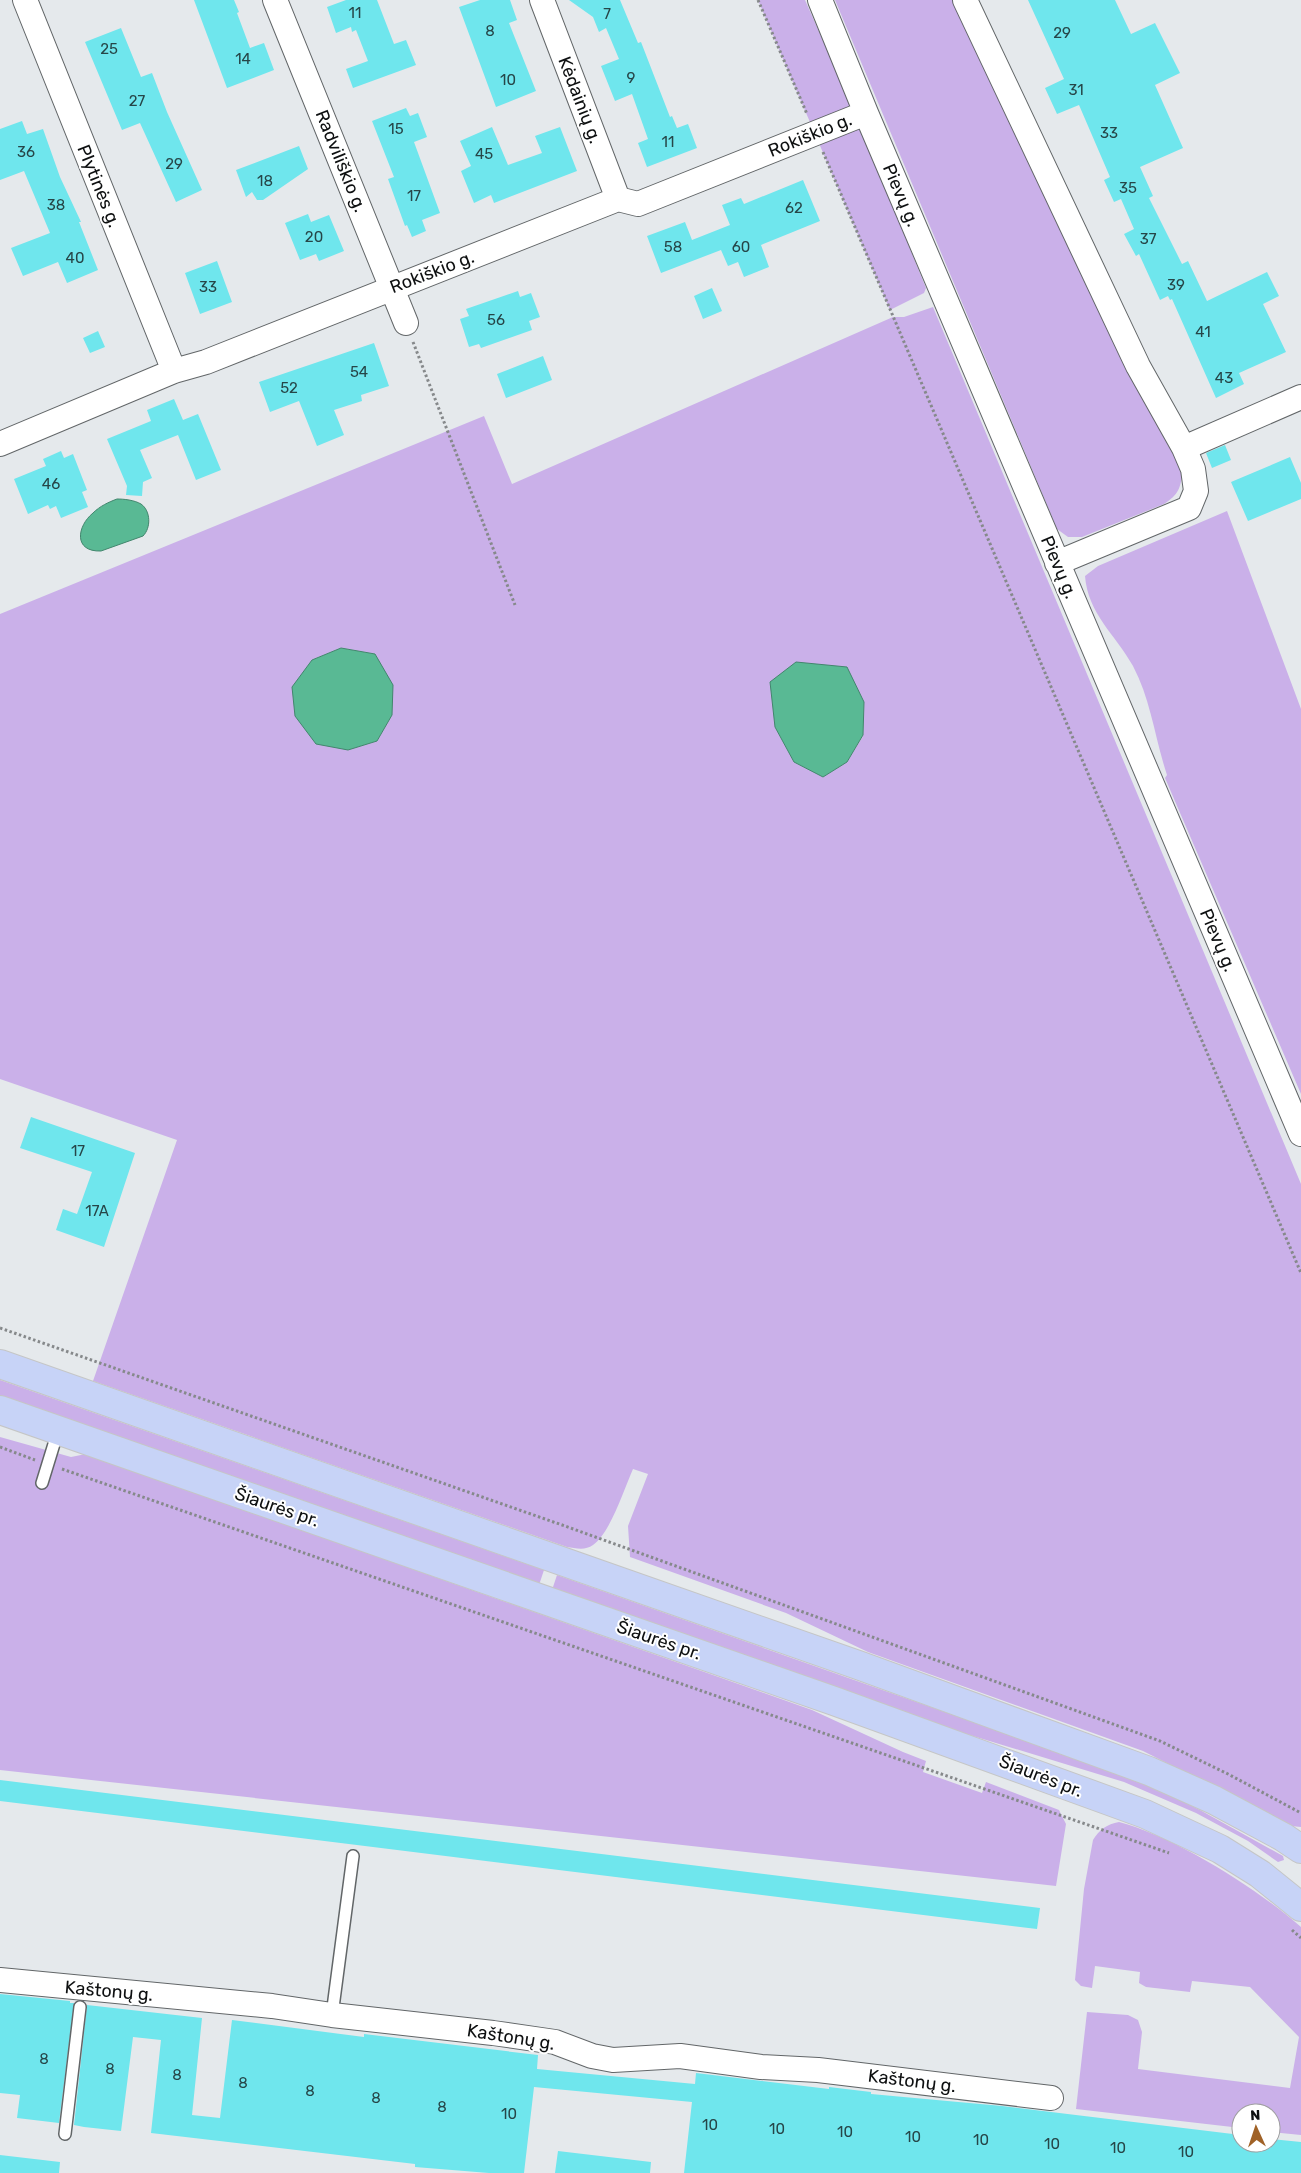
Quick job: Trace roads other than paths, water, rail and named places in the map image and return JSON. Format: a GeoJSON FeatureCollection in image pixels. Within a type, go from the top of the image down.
{"type":"FeatureCollection","features":[{"type":"Feature","properties":{"kind":"main road"},"geometry":{"type":"LineString","coordinates":[[0,1364],[849,1662],[1149,1771],[1214,1800],[1283,1837],[1301,1849]]}},
{"type":"Feature","properties":{"kind":"main road","name":"Šiaurės pr."},"geometry":{"type":"LineString","coordinates":[[0,1410],[844,1704],[1145,1814],[1220,1849],[1260,1874],[1298,1910]]}},
{"type":"Feature","properties":{"kind":"street","name":"Plytinės g."},"geometry":{"type":"LineString","coordinates":[[25,0],[174,371]]}},
{"type":"Feature","properties":{"kind":"street","name":"Radviliškio g."},"geometry":{"type":"LineString","coordinates":[[276,0],[406,323]]}},
{"type":"Feature","properties":{"kind":"street","name":"Kėdainių g."},"geometry":{"type":"LineString","coordinates":[[542,0],[618,200]]}},
{"type":"Feature","properties":{"kind":"street","name":"Pievų g."},"geometry":{"type":"LineString","coordinates":[[820,0],[866,113],[1301,1134]]}},
{"type":"Feature","properties":{"kind":"street"},"geometry":{"type":"LineString","coordinates":[[965,0],[1138,366],[1184,448],[1193,469],[1196,491],[1189,508],[1057,563]]}},
{"type":"Feature","properties":{"kind":"street","name":"Rokiškio g."},"geometry":{"type":"LineString","coordinates":[[0,444],[174,371],[206,362],[618,200],[638,204],[866,113]]}},
{"type":"Feature","properties":{"kind":"street"},"geometry":{"type":"LineString","coordinates":[[1184,448],[1301,397]]}},
{"type":"Feature","properties":{"kind":"street","name":"Kaštonų g."},"geometry":{"type":"LineString","coordinates":[[0,1980],[272,2006],[555,2042],[592,2056],[613,2060],[680,2056],[761,2067],[818,2070],[1050,2098]]}},
{"type":"Feature","properties":{"kind":"lane"},"geometry":{"type":"LineString","coordinates":[[42,1483],[58,1431]]}},
{"type":"Feature","properties":{"kind":"lane"},"geometry":{"type":"LineString","coordinates":[[332,2015],[353,1856]]}},
{"type":"Feature","properties":{"kind":"lane"},"geometry":{"type":"LineString","coordinates":[[65,2134],[80,2007]]}}]}
